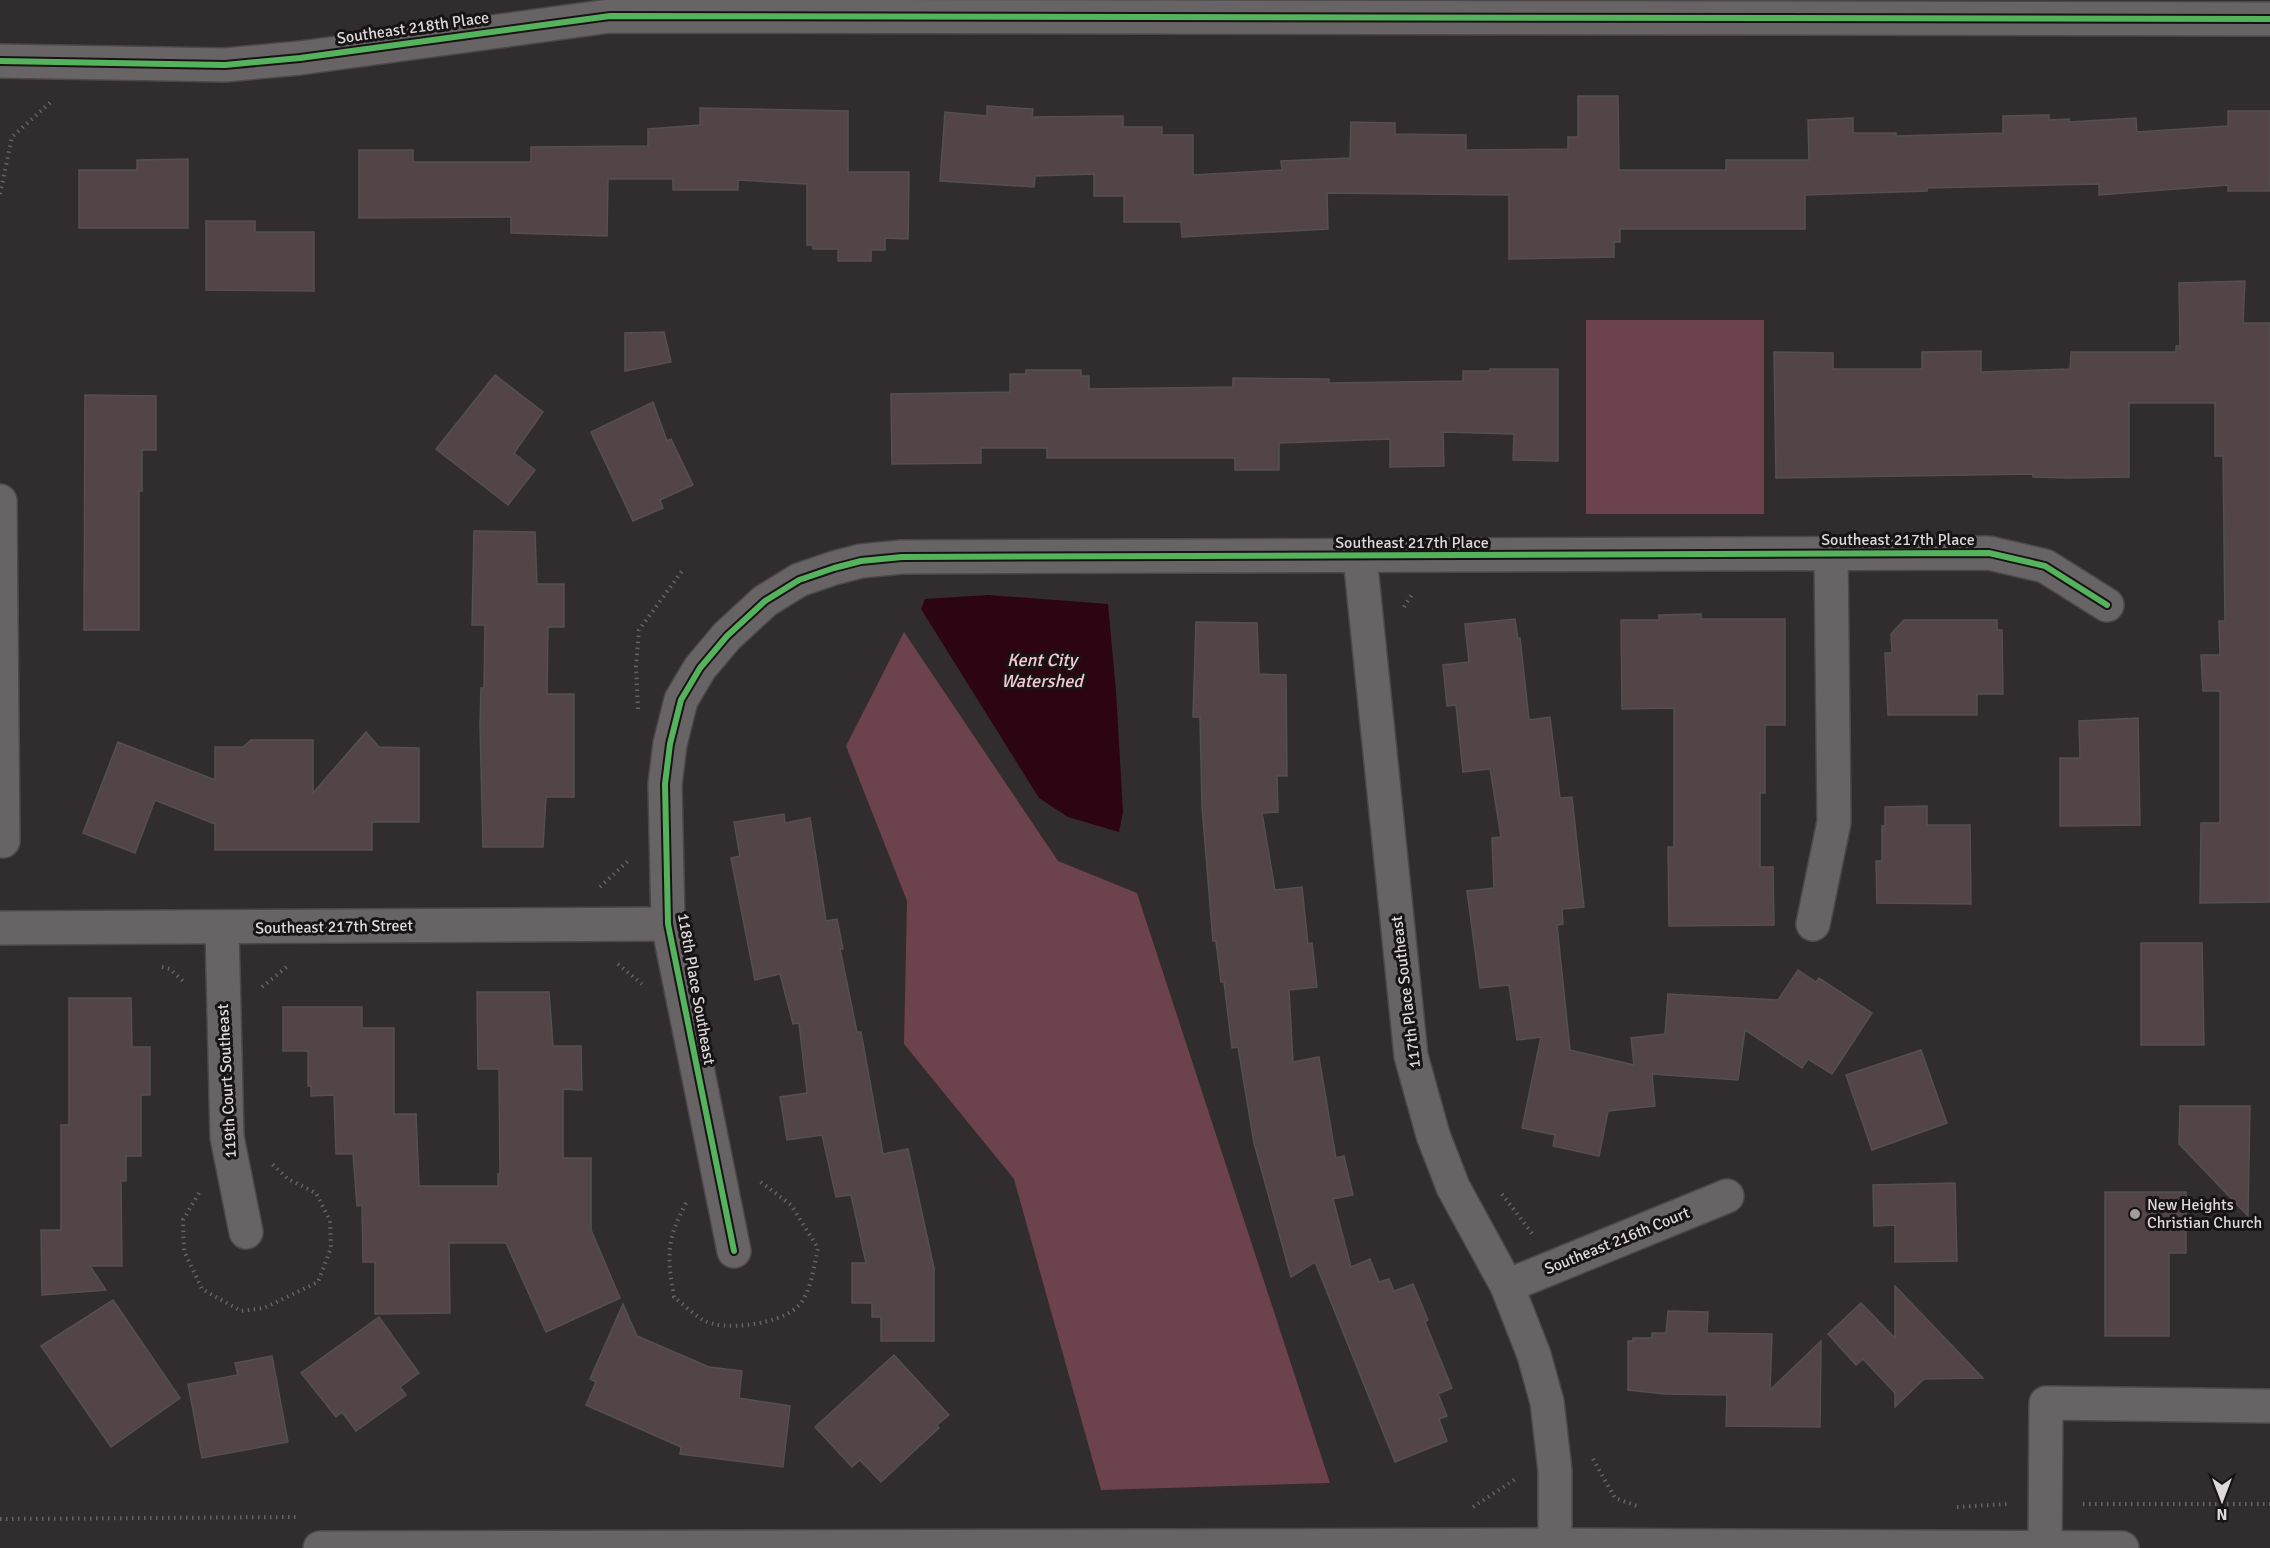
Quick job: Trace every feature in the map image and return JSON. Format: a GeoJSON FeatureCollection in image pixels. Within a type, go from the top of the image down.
{"type":"FeatureCollection","features":[{"type":"Feature","properties":{"kind":"street","name":"Southeast 218th Place"},"geometry":{"type":"LineString","coordinates":[[0,61],[225,64],[300,58],[610,16],[2270,19]]}},
{"type":"Feature","properties":{"kind":"street"},"geometry":{"type":"LineString","coordinates":[[0,501],[3,841]]}},
{"type":"Feature","properties":{"kind":"street","name":"Southeast 217th Place"},"geometry":{"type":"LineString","coordinates":[[727,636],[765,601],[799,580],[861,561],[914,557],[1989,553],[2045,566],[2107,605]]}},
{"type":"Feature","properties":{"kind":"street"},"geometry":{"type":"LineString","coordinates":[[1813,924],[1834,822],[1831,554]]}},
{"type":"Feature","properties":{"kind":"street","name":"117th Place Southeast"},"geometry":{"type":"LineString","coordinates":[[1360,557],[1411,1056],[1432,1135],[1453,1187],[1507,1286],[1534,1355],[1547,1402],[1555,1471],[1555,1545]]}},
{"type":"Feature","properties":{"kind":"street","name":"118th Place Southeast"},"geometry":{"type":"LineString","coordinates":[[727,636],[700,668],[681,700],[670,744],[665,784],[668,924],[734,1251]]}},
{"type":"Feature","properties":{"kind":"street","name":"Southeast 217th Street"},"geometry":{"type":"LineString","coordinates":[[0,928],[668,924]]}},
{"type":"Feature","properties":{"kind":"street","name":"119th Court Southeast"},"geometry":{"type":"LineString","coordinates":[[222,928],[227,1137],[246,1232]]}},
{"type":"Feature","properties":{"kind":"street","name":"Southeast 216th Court"},"geometry":{"type":"LineString","coordinates":[[1507,1286],[1727,1196]]}},
{"type":"Feature","properties":{"kind":"street"},"geometry":{"type":"LineString","coordinates":[[2045,1547],[2046,1403],[2270,1406]]}},
{"type":"Feature","properties":{"kind":"street"},"geometry":{"type":"LineString","coordinates":[[320,1548],[1555,1545],[2122,1548]]}},
{"type":"Feature","properties":{"kind":"path"},"geometry":{"type":"LineString","coordinates":[[0,194],[12,137],[59,94]]}},
{"type":"Feature","properties":{"kind":"path"},"geometry":{"type":"LineString","coordinates":[[638,721],[636,667],[639,630],[682,571]]}},
{"type":"Feature","properties":{"kind":"path"},"geometry":{"type":"LineString","coordinates":[[591,894],[630,860],[630,848]]}},
{"type":"Feature","properties":{"kind":"path"},"geometry":{"type":"LineString","coordinates":[[611,958],[645,987]]}},
{"type":"Feature","properties":{"kind":"path"},"geometry":{"type":"LineString","coordinates":[[256,992],[291,963]]}},
{"type":"Feature","properties":{"kind":"path"},"geometry":{"type":"LineString","coordinates":[[151,965],[170,969],[187,985]]}},
{"type":"Feature","properties":{"kind":"path"},"geometry":{"type":"LineString","coordinates":[[206,1183],[183,1220],[184,1251],[202,1289],[241,1311],[264,1308],[292,1297],[318,1282],[331,1248],[330,1221],[316,1193],[288,1179],[265,1157]]}},
{"type":"Feature","properties":{"kind":"path"},"geometry":{"type":"LineString","coordinates":[[689,1192],[672,1230],[668,1263],[674,1297],[703,1320],[719,1325],[749,1325],[797,1308],[807,1290],[818,1248],[791,1205],[753,1177]]}},
{"type":"Feature","properties":{"kind":"path"},"geometry":{"type":"LineString","coordinates":[[1468,1510],[1519,1477],[1517,1467]]}},
{"type":"Feature","properties":{"kind":"path"},"geometry":{"type":"LineString","coordinates":[[0,1519],[298,1517]]}},
{"type":"Feature","properties":{"kind":"shaded area"},"geometry":{"type":"Polygon","coordinates":[[[1586,320],[1764,320],[1764,514],[1586,514],[1586,320]]]}},
{"type":"Feature","properties":{"kind":"shaded area"},"geometry":{"type":"Polygon","coordinates":[[[904,632],[1058,861],[1137,893],[1330,1483],[1101,1490],[1014,1179],[904,1044],[907,901],[846,746],[904,632]]]}},
{"type":"Feature","properties":{"kind":"water","name":"Kent City Watershed"},"geometry":{"type":"Polygon","coordinates":[[[988,595],[1108,604],[1123,812],[1119,832],[1068,817],[1039,798],[921,609],[925,599],[988,595]]]}},
{"type":"Feature","properties":{"kind":"building"},"geometry":{"type":"Polygon","coordinates":[[[1578,96],[1618,96],[1619,170],[1726,170],[1726,160],[1809,160],[1808,120],[1853,118],[1853,133],[1896,133],[1896,136],[2003,133],[2003,116],[2049,115],[2049,120],[2069,119],[2069,122],[2136,118],[2137,132],[2228,126],[2228,111],[2270,111],[2270,191],[2228,191],[2228,185],[2099,195],[2099,184],[1927,188],[1927,191],[1805,195],[1805,229],[1620,229],[1620,242],[1614,242],[1614,257],[1509,259],[1509,195],[1327,193],[1328,229],[1182,237],[1181,222],[1124,222],[1124,196],[1094,196],[1094,174],[1035,176],[1034,187],[940,181],[945,112],[987,116],[987,106],[1033,109],[1032,117],[1123,116],[1123,127],[1162,127],[1162,135],[1193,135],[1193,175],[1282,170],[1281,161],[1350,158],[1351,122],[1395,123],[1395,134],[1466,135],[1466,150],[1568,149],[1568,137],[1578,137],[1578,96]]]}},
{"type":"Feature","properties":{"kind":"building"},"geometry":{"type":"Polygon","coordinates":[[[700,108],[848,111],[848,172],[909,172],[908,239],[885,238],[885,250],[871,250],[871,261],[838,261],[838,249],[813,249],[813,245],[807,245],[807,184],[738,180],[738,190],[673,190],[673,179],[608,179],[607,236],[511,233],[511,217],[359,218],[359,150],[413,150],[413,162],[531,162],[531,147],[648,146],[648,129],[700,125],[700,108]]]}},
{"type":"Feature","properties":{"kind":"building"},"geometry":{"type":"Polygon","coordinates":[[[188,159],[188,228],[79,228],[79,170],[137,170],[137,160],[188,159]]]}},
{"type":"Feature","properties":{"kind":"building"},"geometry":{"type":"Polygon","coordinates":[[[206,221],[255,221],[255,232],[314,232],[314,291],[206,290],[206,221]]]}},
{"type":"Feature","properties":{"kind":"building"},"geometry":{"type":"Polygon","coordinates":[[[2245,281],[2243,323],[2270,323],[2270,902],[2200,903],[2201,823],[2220,823],[2220,691],[2203,691],[2201,655],[2220,655],[2219,621],[2225,621],[2223,456],[2215,456],[2215,403],[2129,403],[2129,477],[2033,477],[2033,474],[1776,478],[1774,352],[1833,353],[1833,369],[1922,369],[1922,352],[1981,351],[1981,372],[2070,369],[2071,352],[2176,352],[2176,346],[2180,346],[2179,283],[2245,281]]]}},
{"type":"Feature","properties":{"kind":"building"},"geometry":{"type":"Polygon","coordinates":[[[664,332],[671,362],[625,371],[625,333],[664,332]]]}},
{"type":"Feature","properties":{"kind":"building"},"geometry":{"type":"Polygon","coordinates":[[[1490,369],[1558,369],[1558,461],[1513,460],[1514,434],[1443,432],[1444,466],[1390,467],[1390,439],[1279,443],[1279,470],[1235,470],[1235,458],[1047,458],[1047,448],[981,448],[981,463],[892,464],[891,394],[1010,392],[1010,374],[1026,374],[1026,370],[1081,370],[1081,376],[1089,376],[1089,389],[1233,387],[1233,378],[1329,379],[1329,383],[1463,381],[1463,371],[1490,371],[1490,369]]]}},
{"type":"Feature","properties":{"kind":"building"},"geometry":{"type":"Polygon","coordinates":[[[495,375],[543,412],[514,453],[535,470],[508,505],[436,449],[495,375]]]}},
{"type":"Feature","properties":{"kind":"building"},"geometry":{"type":"Polygon","coordinates":[[[85,395],[156,396],[156,450],[142,450],[142,491],[139,491],[139,630],[84,630],[85,395]]]}},
{"type":"Feature","properties":{"kind":"building"},"geometry":{"type":"Polygon","coordinates":[[[653,402],[667,441],[671,439],[693,485],[660,500],[663,508],[633,521],[591,432],[653,402]]]}},
{"type":"Feature","properties":{"kind":"building"},"geometry":{"type":"Polygon","coordinates":[[[474,531],[535,532],[537,584],[564,584],[564,627],[548,627],[547,694],[574,694],[574,797],[546,797],[543,847],[483,847],[480,725],[481,688],[484,688],[485,625],[472,625],[474,531]]]}},
{"type":"Feature","properties":{"kind":"building"},"geometry":{"type":"Polygon","coordinates":[[[1701,614],[1701,619],[1785,619],[1785,725],[1765,725],[1765,793],[1760,793],[1760,867],[1773,867],[1774,925],[1669,926],[1668,847],[1674,847],[1674,708],[1622,709],[1621,620],[1659,620],[1659,615],[1701,614]]]}},
{"type":"Feature","properties":{"kind":"building"},"geometry":{"type":"Polygon","coordinates":[[[1515,619],[1518,639],[1520,638],[1529,720],[1550,717],[1560,798],[1572,797],[1584,907],[1562,909],[1563,924],[1557,925],[1570,1050],[1634,1065],[1631,1038],[1665,1034],[1668,994],[1778,1000],[1798,970],[1816,982],[1819,978],[1872,1013],[1832,1074],[1808,1059],[1802,1068],[1745,1030],[1738,1080],[1652,1074],[1655,1106],[1608,1111],[1599,1156],[1553,1146],[1555,1135],[1522,1128],[1541,1037],[1517,1040],[1509,985],[1480,988],[1467,891],[1494,888],[1492,838],[1501,837],[1490,769],[1463,772],[1456,705],[1447,706],[1443,665],[1469,662],[1465,624],[1515,619]]]}},
{"type":"Feature","properties":{"kind":"building"},"geometry":{"type":"Polygon","coordinates":[[[1904,620],[1997,620],[1997,630],[2002,630],[2003,694],[1977,694],[1977,715],[1888,715],[1885,653],[1892,653],[1891,634],[1904,620]]]}},
{"type":"Feature","properties":{"kind":"building"},"geometry":{"type":"Polygon","coordinates":[[[1196,622],[1257,623],[1259,674],[1286,675],[1287,776],[1277,776],[1278,812],[1262,813],[1275,890],[1302,887],[1308,944],[1312,943],[1317,987],[1289,990],[1293,1062],[1319,1057],[1336,1158],[1344,1156],[1353,1195],[1333,1199],[1351,1267],[1370,1259],[1379,1282],[1389,1279],[1394,1291],[1413,1284],[1428,1320],[1425,1322],[1452,1388],[1438,1394],[1447,1416],[1439,1419],[1447,1441],[1395,1462],[1315,1262],[1291,1277],[1254,1143],[1238,1047],[1232,1048],[1224,982],[1221,982],[1216,941],[1213,941],[1202,807],[1200,717],[1193,717],[1196,622]]]}},
{"type":"Feature","properties":{"kind":"building"},"geometry":{"type":"Polygon","coordinates":[[[2138,718],[2140,825],[2060,826],[2060,758],[2080,758],[2079,721],[2138,718]]]}},
{"type":"Feature","properties":{"kind":"building"},"geometry":{"type":"Polygon","coordinates":[[[366,732],[379,747],[419,748],[419,822],[372,822],[372,850],[215,850],[215,824],[155,800],[135,853],[83,833],[118,742],[215,780],[215,747],[243,747],[251,740],[313,740],[313,793],[366,732]]]}},
{"type":"Feature","properties":{"kind":"building"},"geometry":{"type":"Polygon","coordinates":[[[1927,806],[1927,825],[1970,825],[1971,904],[1877,903],[1876,861],[1882,861],[1882,826],[1885,826],[1885,807],[1927,806]]]}},
{"type":"Feature","properties":{"kind":"building"},"geometry":{"type":"Polygon","coordinates":[[[784,814],[785,823],[810,818],[826,921],[837,919],[843,949],[840,949],[857,1032],[861,1032],[883,1154],[908,1149],[934,1268],[934,1341],[881,1341],[881,1317],[872,1317],[872,1303],[852,1303],[852,1263],[866,1263],[851,1195],[836,1197],[822,1135],[787,1140],[780,1097],[807,1093],[799,1023],[793,1024],[780,974],[755,980],[731,858],[740,856],[734,822],[784,814]]]}},
{"type":"Feature","properties":{"kind":"building"},"geometry":{"type":"Polygon","coordinates":[[[2141,943],[2202,943],[2204,1045],[2141,1045],[2141,943]]]}},
{"type":"Feature","properties":{"kind":"building"},"geometry":{"type":"Polygon","coordinates":[[[477,992],[549,992],[553,1046],[581,1046],[582,1090],[563,1089],[563,1158],[591,1158],[591,1230],[620,1298],[546,1332],[506,1243],[449,1243],[450,1313],[375,1314],[375,1262],[363,1262],[362,1205],[357,1206],[353,1154],[336,1154],[334,1095],[311,1096],[311,1086],[308,1086],[308,1051],[283,1051],[283,1007],[362,1007],[362,1028],[394,1028],[394,1114],[416,1114],[419,1186],[498,1186],[498,1174],[500,1174],[499,1069],[478,1069],[477,992]]]}},
{"type":"Feature","properties":{"kind":"building"},"geometry":{"type":"Polygon","coordinates":[[[69,998],[131,998],[132,1047],[150,1047],[150,1095],[141,1095],[141,1156],[126,1156],[126,1181],[121,1181],[122,1266],[90,1266],[106,1290],[42,1295],[41,1230],[61,1230],[61,1125],[69,1125],[69,998]]]}},
{"type":"Feature","properties":{"kind":"building"},"geometry":{"type":"Polygon","coordinates":[[[1921,1050],[1947,1123],[1872,1150],[1846,1075],[1921,1050]]]}},
{"type":"Feature","properties":{"kind":"building"},"geometry":{"type":"Polygon","coordinates":[[[2180,1106],[2250,1106],[2248,1216],[2179,1144],[2180,1106]]]}},
{"type":"Feature","properties":{"kind":"building"},"geometry":{"type":"Polygon","coordinates":[[[1955,1183],[1957,1261],[1895,1262],[1895,1225],[1874,1226],[1873,1185],[1955,1183]]]}},
{"type":"Feature","properties":{"kind":"building"},"geometry":{"type":"Polygon","coordinates":[[[2105,1192],[2186,1192],[2186,1253],[2169,1253],[2169,1336],[2105,1336],[2105,1192]]]}},
{"type":"Feature","properties":{"kind":"building"},"geometry":{"type":"Polygon","coordinates":[[[1895,1286],[1983,1378],[1924,1379],[1895,1407],[1895,1393],[1863,1359],[1856,1365],[1828,1334],[1861,1303],[1895,1338],[1895,1286]]]}},
{"type":"Feature","properties":{"kind":"building"},"geometry":{"type":"Polygon","coordinates":[[[113,1300],[180,1398],[111,1447],[41,1346],[113,1300]]]}},
{"type":"Feature","properties":{"kind":"building"},"geometry":{"type":"Polygon","coordinates":[[[623,1304],[637,1336],[709,1367],[742,1371],[739,1398],[790,1406],[783,1467],[680,1454],[681,1447],[586,1405],[596,1382],[590,1379],[623,1304]]]}},
{"type":"Feature","properties":{"kind":"building"},"geometry":{"type":"Polygon","coordinates":[[[1668,1311],[1708,1312],[1707,1333],[1772,1334],[1770,1390],[1821,1341],[1820,1427],[1726,1426],[1727,1395],[1665,1394],[1628,1390],[1628,1341],[1633,1341],[1633,1338],[1652,1338],[1652,1333],[1666,1333],[1668,1311]]]}},
{"type":"Feature","properties":{"kind":"building"},"geometry":{"type":"Polygon","coordinates":[[[379,1317],[419,1373],[400,1387],[406,1395],[356,1431],[342,1412],[336,1417],[301,1373],[379,1317]]]}},
{"type":"Feature","properties":{"kind":"building"},"geometry":{"type":"Polygon","coordinates":[[[894,1355],[949,1415],[937,1425],[939,1428],[881,1482],[860,1460],[852,1467],[815,1427],[894,1355]]]}},
{"type":"Feature","properties":{"kind":"building"},"geometry":{"type":"Polygon","coordinates":[[[272,1356],[288,1442],[202,1458],[188,1384],[238,1375],[235,1363],[272,1356]]]}},
{"type":"Feature","properties":{"kind":"cycle path"},"geometry":{"type":"LineString","coordinates":[[0,61],[225,65],[300,58],[610,16],[2270,19]]}},
{"type":"Feature","properties":{"kind":"cycle path"},"geometry":{"type":"LineString","coordinates":[[734,1251],[668,924],[665,784],[670,744],[681,700],[700,668],[727,636],[765,601],[799,580],[861,561],[902,557],[1989,553],[2045,566],[2107,605]]}},
{"type":"Feature","properties":{"kind":"place","name":"New Heights Christian Church"},"geometry":{"type":"Point","coordinates":[2135,1214]}}]}
